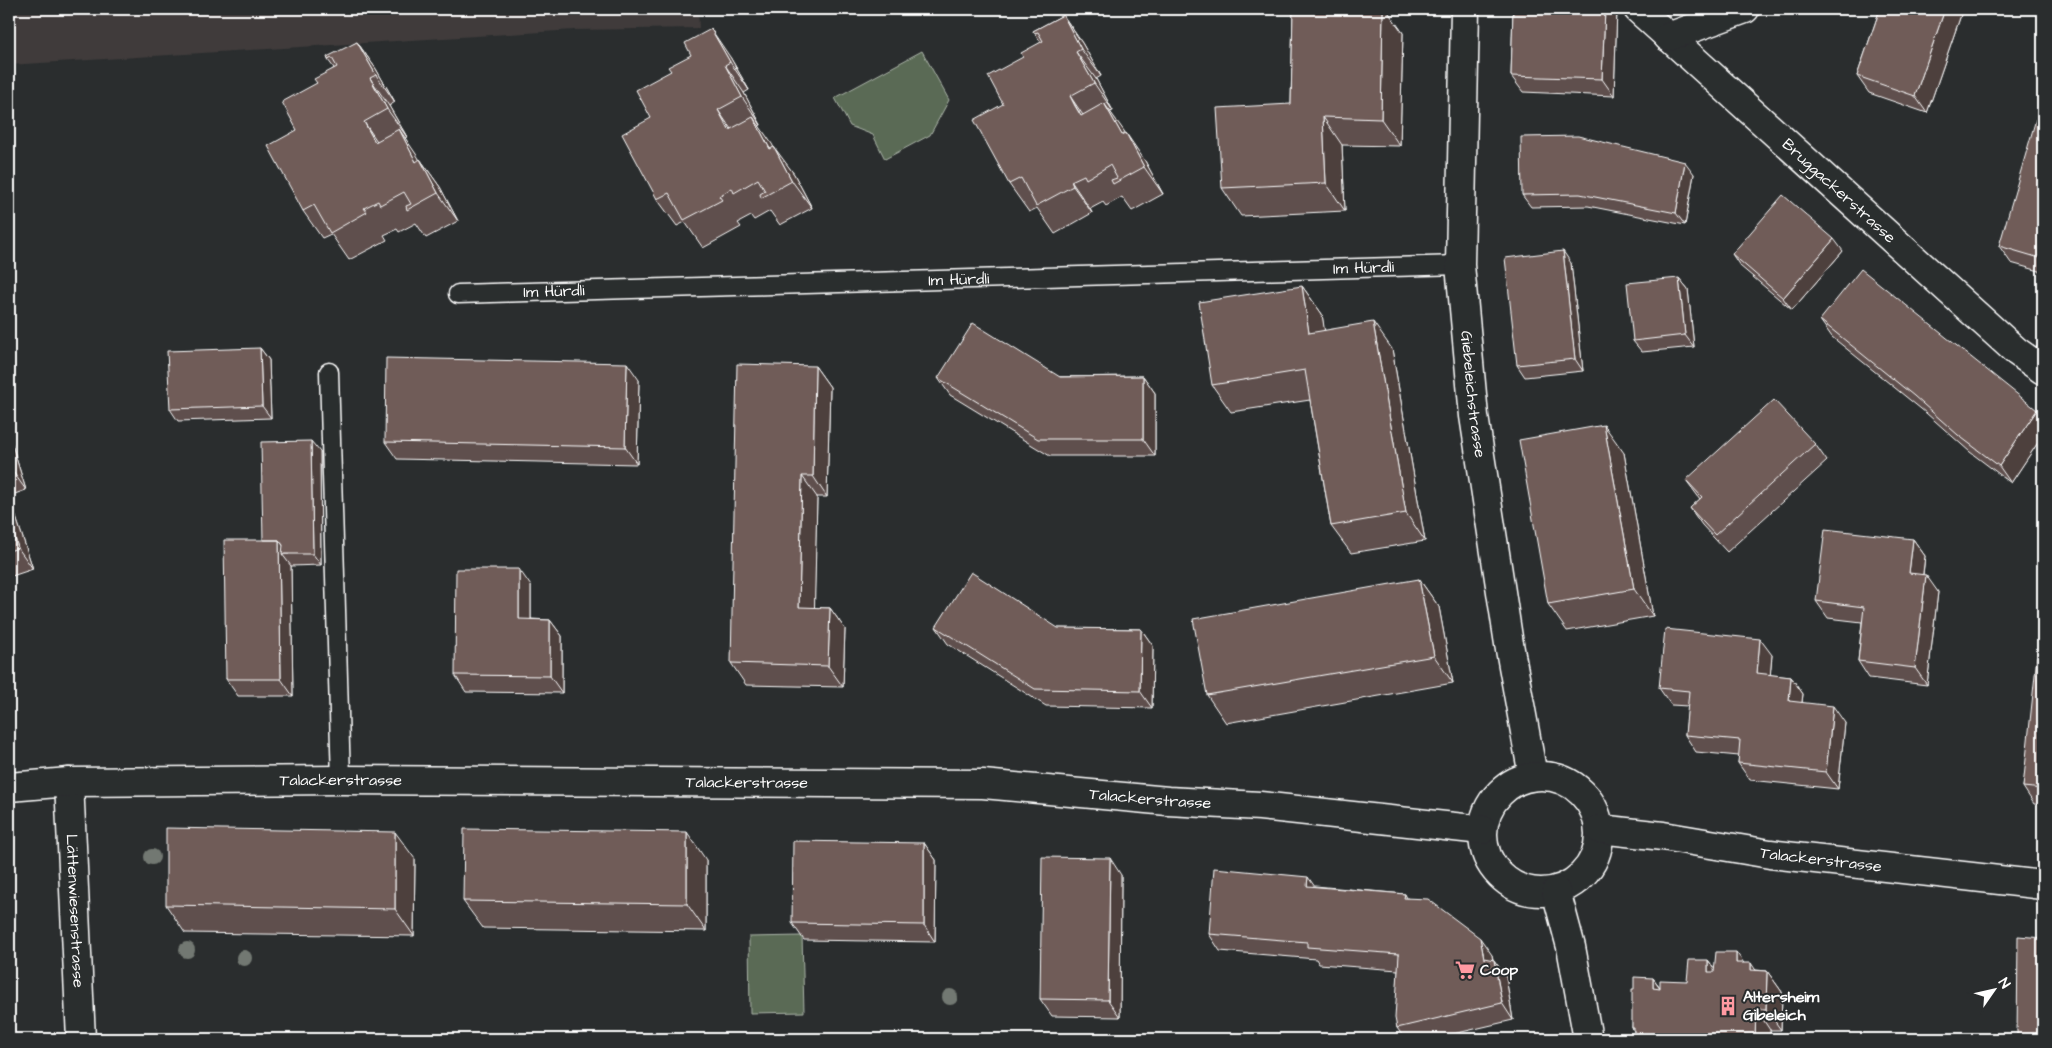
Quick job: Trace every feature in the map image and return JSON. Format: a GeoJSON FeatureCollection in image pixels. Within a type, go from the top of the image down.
{"type":"FeatureCollection","features":[{"type":"Feature","properties":{"kind":"street","name":"Giebeleichstrasse"},"geometry":{"type":"LineString","coordinates":[[1465,9],[1460,265],[1474,416],[1509,644],[1533,776]]}},
{"type":"Feature","properties":{"kind":"street","name":"Bruggackerstrasse"},"geometry":{"type":"LineString","coordinates":[[1638,9],[2016,351],[2043,370]]}},
{"type":"Feature","properties":{"kind":"street"},"geometry":{"type":"LineString","coordinates":[[1668,37],[1745,9]]}},
{"type":"Feature","properties":{"kind":"street"},"geometry":{"type":"LineString","coordinates":[[1533,776],[1552,776],[1570,783],[1584,795],[1595,810],[1599,829],[1598,850],[1589,868],[1574,883],[1556,891],[1537,892],[1519,888],[1504,879],[1492,865],[1484,849],[1482,830],[1486,814],[1493,800],[1511,784],[1533,776]]}},
{"type":"Feature","properties":{"kind":"street","name":"Talackerstrasse"},"geometry":{"type":"LineString","coordinates":[[9,787],[69,782],[341,780],[983,784],[1168,801],[1260,806],[1482,830]]}},
{"type":"Feature","properties":{"kind":"street","name":"Lättenwiesenstrasse"},"geometry":{"type":"LineString","coordinates":[[69,782],[81,1039]]}},
{"type":"Feature","properties":{"kind":"street","name":"Talackerstrasse"},"geometry":{"type":"LineString","coordinates":[[1599,829],[1663,836],[1770,854],[2043,884]]}},
{"type":"Feature","properties":{"kind":"street"},"geometry":{"type":"LineString","coordinates":[[1556,891],[1571,947],[1588,1039]]}},
{"type":"Feature","properties":{"kind":"lane","name":"Im Hürdli"},"geometry":{"type":"LineString","coordinates":[[458,294],[1460,265]]}},
{"type":"Feature","properties":{"kind":"lane"},"geometry":{"type":"LineString","coordinates":[[329,372],[341,780]]}},
{"type":"Feature","properties":{"kind":"shaded area"},"geometry":{"type":"Polygon","coordinates":[[[9,9],[698,9],[699,28],[574,30],[9,65],[9,9]]]}},
{"type":"Feature","properties":{"kind":"green space"},"geometry":{"type":"Polygon","coordinates":[[[922,51],[949,100],[930,135],[885,159],[873,135],[850,126],[835,98],[922,51]]]}},
{"type":"Feature","properties":{"kind":"green space"},"geometry":{"type":"Polygon","coordinates":[[[802,936],[804,1012],[750,1013],[749,937],[802,936]]]}},
{"type":"Feature","properties":{"kind":"building"},"geometry":{"type":"Polygon","coordinates":[[[1293,9],[1383,9],[1381,119],[1323,117],[1326,183],[1222,188],[1217,108],[1291,104],[1293,9]]]}},
{"type":"Feature","properties":{"kind":"building"},"geometry":{"type":"Polygon","coordinates":[[[1513,9],[1605,9],[1602,79],[1511,76],[1513,9]]]}},
{"type":"Feature","properties":{"kind":"building"},"geometry":{"type":"Polygon","coordinates":[[[1880,9],[1945,9],[1915,96],[1857,76],[1880,9]]]}},
{"type":"Feature","properties":{"kind":"building"},"geometry":{"type":"Polygon","coordinates":[[[1063,15],[1081,49],[1076,52],[1094,83],[1070,96],[1075,106],[1081,116],[1104,103],[1122,135],[1126,133],[1144,167],[1113,184],[1111,180],[1117,178],[1110,165],[1086,179],[1084,175],[1071,181],[1073,186],[1036,206],[1021,178],[1009,184],[974,120],[1003,104],[988,76],[1023,57],[1021,53],[1043,41],[1038,32],[1034,33],[1033,31],[1063,15]]]}},
{"type":"Feature","properties":{"kind":"building"},"geometry":{"type":"Polygon","coordinates":[[[711,29],[730,62],[725,65],[742,97],[718,110],[729,130],[753,117],[770,149],[774,147],[792,181],[761,198],[760,194],[765,191],[758,179],[734,193],[732,188],[719,196],[722,200],[684,220],[669,193],[657,199],[622,134],[651,118],[636,90],[671,71],[668,67],[691,55],[685,43],[711,29]]]}},
{"type":"Feature","properties":{"kind":"building"},"geometry":{"type":"Polygon","coordinates":[[[357,42],[376,75],[370,78],[387,109],[364,122],[375,142],[399,129],[416,162],[420,159],[438,193],[407,210],[406,206],[411,204],[404,192],[380,205],[378,201],[364,208],[367,212],[330,233],[314,205],[303,211],[268,146],[297,130],[282,102],[317,83],[314,79],[337,67],[332,58],[328,60],[327,57],[357,42]]]}},
{"type":"Feature","properties":{"kind":"building"},"geometry":{"type":"Polygon","coordinates":[[[2036,119],[2043,121],[2043,259],[1999,246],[2036,119]]]}},
{"type":"Feature","properties":{"kind":"building"},"geometry":{"type":"Polygon","coordinates":[[[1578,136],[1685,162],[1676,213],[1580,194],[1522,195],[1521,137],[1578,136]]]}},
{"type":"Feature","properties":{"kind":"building"},"geometry":{"type":"Polygon","coordinates":[[[1783,195],[1834,239],[1783,298],[1732,254],[1783,195]]]}},
{"type":"Feature","properties":{"kind":"building"},"geometry":{"type":"Polygon","coordinates":[[[1563,251],[1575,359],[1517,365],[1505,258],[1563,251]]]}},
{"type":"Feature","properties":{"kind":"building"},"geometry":{"type":"Polygon","coordinates":[[[1861,269],[2037,410],[1999,466],[1958,435],[1914,396],[1820,320],[1861,269]]]}},
{"type":"Feature","properties":{"kind":"building"},"geometry":{"type":"Polygon","coordinates":[[[1679,278],[1685,335],[1633,341],[1627,283],[1679,278]]]}},
{"type":"Feature","properties":{"kind":"building"},"geometry":{"type":"Polygon","coordinates":[[[1302,286],[1309,333],[1373,322],[1406,513],[1331,526],[1305,370],[1212,385],[1199,302],[1302,286]]]}},
{"type":"Feature","properties":{"kind":"building"},"geometry":{"type":"Polygon","coordinates":[[[973,323],[1060,377],[1143,376],[1143,439],[1038,439],[938,378],[973,323]]]}},
{"type":"Feature","properties":{"kind":"building"},"geometry":{"type":"Polygon","coordinates":[[[260,348],[262,406],[170,409],[167,351],[260,348]]]}},
{"type":"Feature","properties":{"kind":"building"},"geometry":{"type":"Polygon","coordinates":[[[386,358],[627,363],[625,447],[385,442],[386,358]]]}},
{"type":"Feature","properties":{"kind":"building"},"geometry":{"type":"Polygon","coordinates":[[[737,364],[815,366],[813,476],[802,476],[799,607],[830,608],[828,666],[731,663],[737,364]]]}},
{"type":"Feature","properties":{"kind":"building"},"geometry":{"type":"Polygon","coordinates":[[[1774,400],[1815,444],[1715,535],[1690,508],[1702,497],[1686,480],[1774,400]]]}},
{"type":"Feature","properties":{"kind":"building"},"geometry":{"type":"Polygon","coordinates":[[[1604,425],[1634,589],[1548,604],[1519,440],[1604,425]]]}},
{"type":"Feature","properties":{"kind":"building"},"geometry":{"type":"Polygon","coordinates":[[[311,441],[313,554],[282,554],[283,545],[279,540],[263,540],[261,442],[311,441]]]}},
{"type":"Feature","properties":{"kind":"building"},"geometry":{"type":"Polygon","coordinates":[[[9,519],[18,548],[9,551],[9,519]]]}},
{"type":"Feature","properties":{"kind":"building"},"geometry":{"type":"Polygon","coordinates":[[[1825,529],[1913,539],[1909,573],[1926,575],[1915,668],[1858,661],[1864,607],[1816,601],[1825,529]]]}},
{"type":"Feature","properties":{"kind":"building"},"geometry":{"type":"Polygon","coordinates":[[[224,540],[279,540],[281,679],[226,679],[224,540]]]}},
{"type":"Feature","properties":{"kind":"building"},"geometry":{"type":"Polygon","coordinates":[[[456,569],[519,569],[519,619],[550,620],[550,676],[455,675],[456,569]]]}},
{"type":"Feature","properties":{"kind":"building"},"geometry":{"type":"Polygon","coordinates":[[[971,572],[1058,628],[1141,629],[1140,691],[1035,689],[936,627],[971,572]]]}},
{"type":"Feature","properties":{"kind":"building"},"geometry":{"type":"Polygon","coordinates":[[[1419,579],[1434,656],[1207,695],[1193,619],[1419,579]]]}},
{"type":"Feature","properties":{"kind":"building"},"geometry":{"type":"Polygon","coordinates":[[[1665,629],[1760,639],[1757,673],[1791,677],[1789,701],[1833,706],[1826,772],[1738,763],[1740,740],[1685,735],[1689,691],[1659,688],[1665,629]]]}},
{"type":"Feature","properties":{"kind":"building"},"geometry":{"type":"Polygon","coordinates":[[[2037,656],[2043,657],[2043,789],[2023,787],[2037,656]]]}},
{"type":"Feature","properties":{"kind":"building"},"geometry":{"type":"Polygon","coordinates":[[[166,828],[395,832],[395,909],[166,905],[166,828]]]}},
{"type":"Feature","properties":{"kind":"building"},"geometry":{"type":"Polygon","coordinates":[[[464,829],[687,832],[687,904],[463,901],[464,829]]]}},
{"type":"Feature","properties":{"kind":"building"},"geometry":{"type":"Polygon","coordinates":[[[793,841],[924,843],[924,925],[792,923],[793,841]]]}},
{"type":"Feature","properties":{"kind":"building"},"geometry":{"type":"Polygon","coordinates":[[[1042,857],[1110,858],[1108,1000],[1040,999],[1042,857]]]}},
{"type":"Feature","properties":{"kind":"building"},"geometry":{"type":"Polygon","coordinates":[[[1214,868],[1308,877],[1307,886],[1405,894],[1404,898],[1428,899],[1480,938],[1484,958],[1494,960],[1502,1003],[1397,1028],[1395,1018],[1399,954],[1307,947],[1307,942],[1209,934],[1214,868]]]}},
{"type":"Feature","properties":{"kind":"building"},"geometry":{"type":"Polygon","coordinates":[[[2018,936],[2043,938],[2043,1039],[2017,1039],[2018,936]]]}},
{"type":"Feature","properties":{"kind":"building","name":"Altersheim Gibeleich"},"geometry":{"type":"Polygon","coordinates":[[[1716,952],[1736,952],[1736,963],[1751,963],[1751,970],[1767,971],[1766,1009],[1756,1009],[1755,1039],[1634,1039],[1634,1028],[1632,1028],[1632,989],[1634,989],[1634,977],[1653,978],[1653,988],[1660,989],[1660,980],[1687,981],[1689,960],[1708,960],[1708,972],[1714,972],[1716,952]]]}},
{"type":"Feature","properties":{"kind":"place","name":"Coop"},"geometry":{"type":"Point","coordinates":[1465,970]}},
{"type":"Feature","properties":{"kind":"place","name":"Altersheim Gibeleich"},"geometry":{"type":"Point","coordinates":[1728,1006]}}]}
